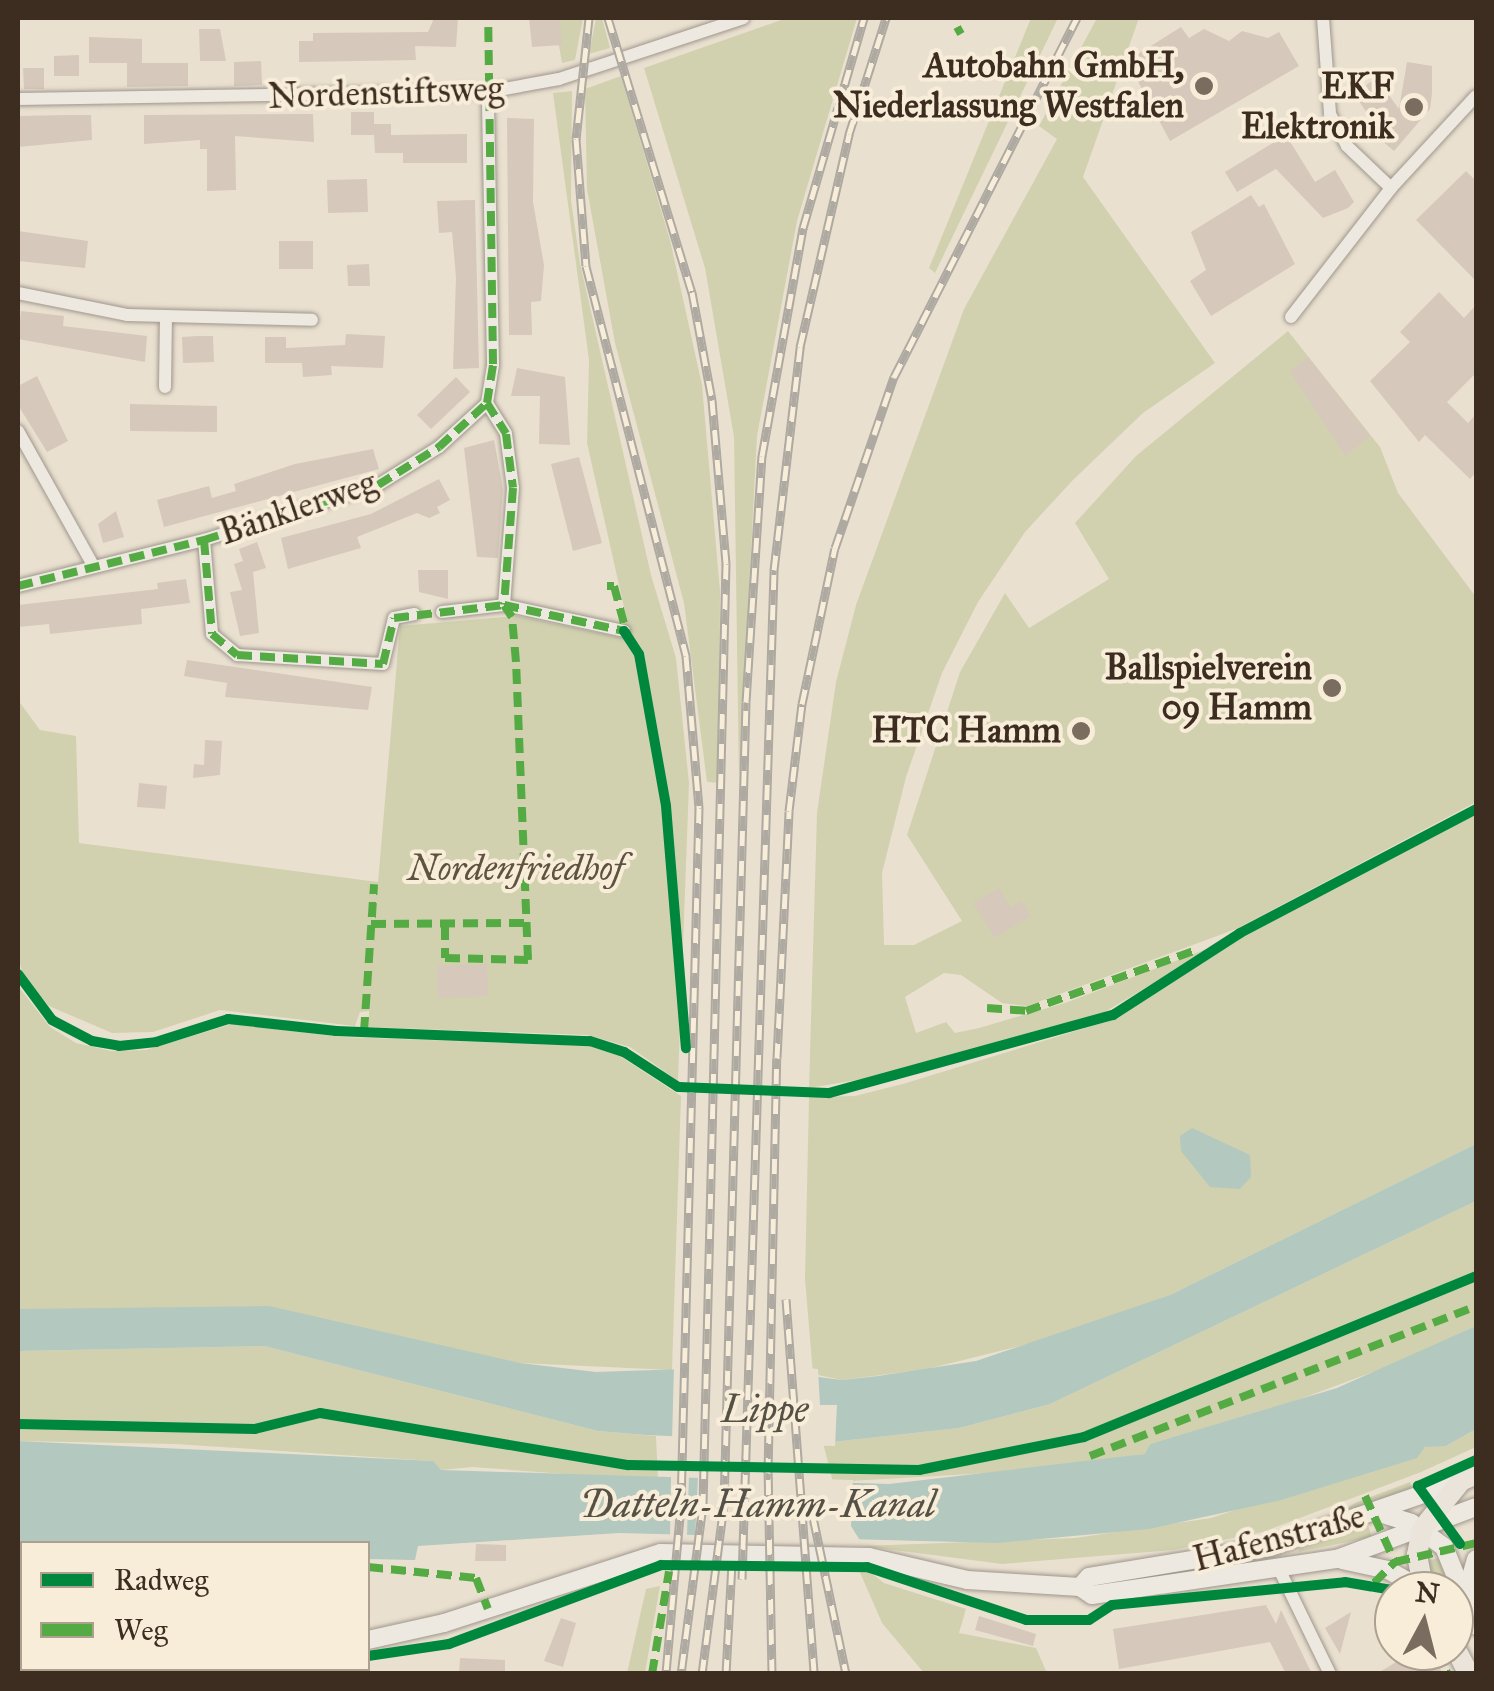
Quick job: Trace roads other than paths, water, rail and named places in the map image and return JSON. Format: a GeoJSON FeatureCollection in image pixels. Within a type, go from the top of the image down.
{"type":"FeatureCollection","features":[{"type":"Feature","properties":{"kind":"main road","name":"Hafenstraße"},"geometry":{"type":"LineString","coordinates":[[1080,1587],[1090,1577],[1270,1546],[1469,1477]]}},
{"type":"Feature","properties":{"kind":"main road"},"geometry":{"type":"LineString","coordinates":[[1420,1571],[1417,1555],[1422,1529],[1469,1477]]}},
{"type":"Feature","properties":{"kind":"main road","name":"Hafenstraße"},"geometry":{"type":"LineString","coordinates":[[370,1640],[444,1624],[662,1553],[868,1557],[1011,1587],[1080,1587],[1092,1595],[1337,1560],[1476,1507]]}},
{"type":"Feature","properties":{"kind":"main road"},"geometry":{"type":"LineString","coordinates":[[1375,1512],[1422,1529],[1444,1547],[1455,1571]]}},
{"type":"Feature","properties":{"kind":"main road"},"geometry":{"type":"LineString","coordinates":[[1337,1560],[1390,1571]]}},
{"type":"Feature","properties":{"kind":"street","name":"Nordenstiftsweg"},"geometry":{"type":"LineString","coordinates":[[18,99],[488,92],[559,79],[742,18]]}},
{"type":"Feature","properties":{"kind":"street"},"geometry":{"type":"LineString","coordinates":[[1323,18],[1330,114],[1350,150],[1391,188]]}},
{"type":"Feature","properties":{"kind":"street"},"geometry":{"type":"LineString","coordinates":[[488,92],[493,364],[488,402],[506,434],[513,488],[504,606]]}},
{"type":"Feature","properties":{"kind":"street"},"geometry":{"type":"LineString","coordinates":[[1291,317],[1391,188],[1476,96]]}},
{"type":"Feature","properties":{"kind":"street"},"geometry":{"type":"LineString","coordinates":[[18,293],[166,318],[312,320]]}},
{"type":"Feature","properties":{"kind":"street"},"geometry":{"type":"LineString","coordinates":[[165,387],[166,318]]}},
{"type":"Feature","properties":{"kind":"street","name":"Bänklerweg"},"geometry":{"type":"LineString","coordinates":[[18,586],[204,540],[378,484],[439,447],[488,402]]}},
{"type":"Feature","properties":{"kind":"street"},"geometry":{"type":"LineString","coordinates":[[18,431],[93,566]]}},
{"type":"Feature","properties":{"kind":"street"},"geometry":{"type":"LineString","coordinates":[[204,540],[212,634],[237,655],[383,664],[394,618],[415,614]]}},
{"type":"Feature","properties":{"kind":"street"},"geometry":{"type":"LineString","coordinates":[[442,612],[504,606],[624,630]]}},
{"type":"Feature","properties":{"kind":"street"},"geometry":{"type":"LineString","coordinates":[[1280,1570],[1330,1674]]}},
{"type":"Feature","properties":{"kind":"water"},"geometry":{"type":"Polygon","coordinates":[[[1192,1128],[1250,1155],[1251,1177],[1240,1189],[1210,1187],[1181,1151],[1180,1136],[1192,1128]]]}},
{"type":"Feature","properties":{"kind":"water","name":"Lippe"},"geometry":{"type":"Polygon","coordinates":[[[1476,1144],[1476,1201],[1050,1404],[959,1428],[823,1443],[646,1435],[598,1431],[264,1346],[18,1351],[18,1309],[269,1306],[520,1363],[596,1372],[741,1367],[842,1380],[878,1376],[976,1361],[1170,1295],[1476,1144]]]}},
{"type":"Feature","properties":{"kind":"water","name":"Datteln-Hamm-Kanal"},"geometry":{"type":"Polygon","coordinates":[[[1476,1326],[1476,1429],[1446,1446],[1425,1447],[1417,1458],[1281,1500],[1149,1529],[997,1543],[619,1533],[418,1546],[415,1560],[370,1559],[370,1541],[20,1541],[18,1553],[18,1441],[433,1461],[441,1470],[889,1484],[1145,1454],[1150,1444],[1337,1388],[1476,1326]]]}},
{"type":"Feature","properties":{"kind":"railway"},"geometry":{"type":"LineString","coordinates":[[589,18],[576,139],[586,266],[686,656],[699,808],[681,1505],[666,1674]]}},
{"type":"Feature","properties":{"kind":"railway"},"geometry":{"type":"LineString","coordinates":[[608,18],[692,292],[712,400],[726,564],[703,1505],[681,1674]]}},
{"type":"Feature","properties":{"kind":"railway"},"geometry":{"type":"LineString","coordinates":[[702,1674],[724,1505],[746,702],[762,456],[803,228],[864,18]]}},
{"type":"Feature","properties":{"kind":"railway"},"geometry":{"type":"LineString","coordinates":[[742,1579],[774,570],[800,347],[849,134],[886,18]]}},
{"type":"Feature","properties":{"kind":"railway"},"geometry":{"type":"LineString","coordinates":[[772,1674],[768,1473],[777,1058],[789,811],[802,704],[835,548],[894,377],[1077,18]]}},
{"type":"Feature","properties":{"kind":"railway"},"geometry":{"type":"LineString","coordinates":[[786,1299],[814,1674]]}},
{"type":"Feature","properties":{"kind":"railway"},"geometry":{"type":"LineString","coordinates":[[813,1517],[846,1674]]}},
{"type":"Feature","properties":{"kind":"railway"},"geometry":{"type":"LineString","coordinates":[[726,1674],[732,1564]]}},
{"type":"Feature","properties":{"kind":"railway"},"geometry":{"type":"LineString","coordinates":[[119,1671],[152,1674]]}},
{"type":"Feature","properties":{"kind":"place","name":"Autobahn GmbH, Niederlassung Westfalen"},"geometry":{"type":"Point","coordinates":[1204,86]}},
{"type":"Feature","properties":{"kind":"place","name":"EKF Elektronik"},"geometry":{"type":"Point","coordinates":[1414,107]}},
{"type":"Feature","properties":{"kind":"place","name":"Ballspielverein 09 Hamm"},"geometry":{"type":"Point","coordinates":[1332,688]}},
{"type":"Feature","properties":{"kind":"place","name":"HTC Hamm"},"geometry":{"type":"Point","coordinates":[1081,731]}},
{"type":"Feature","properties":{"kind":"park label","name":"Nordenfriedhof"},"geometry":{"type":"Point","coordinates":[516,869]}}]}
